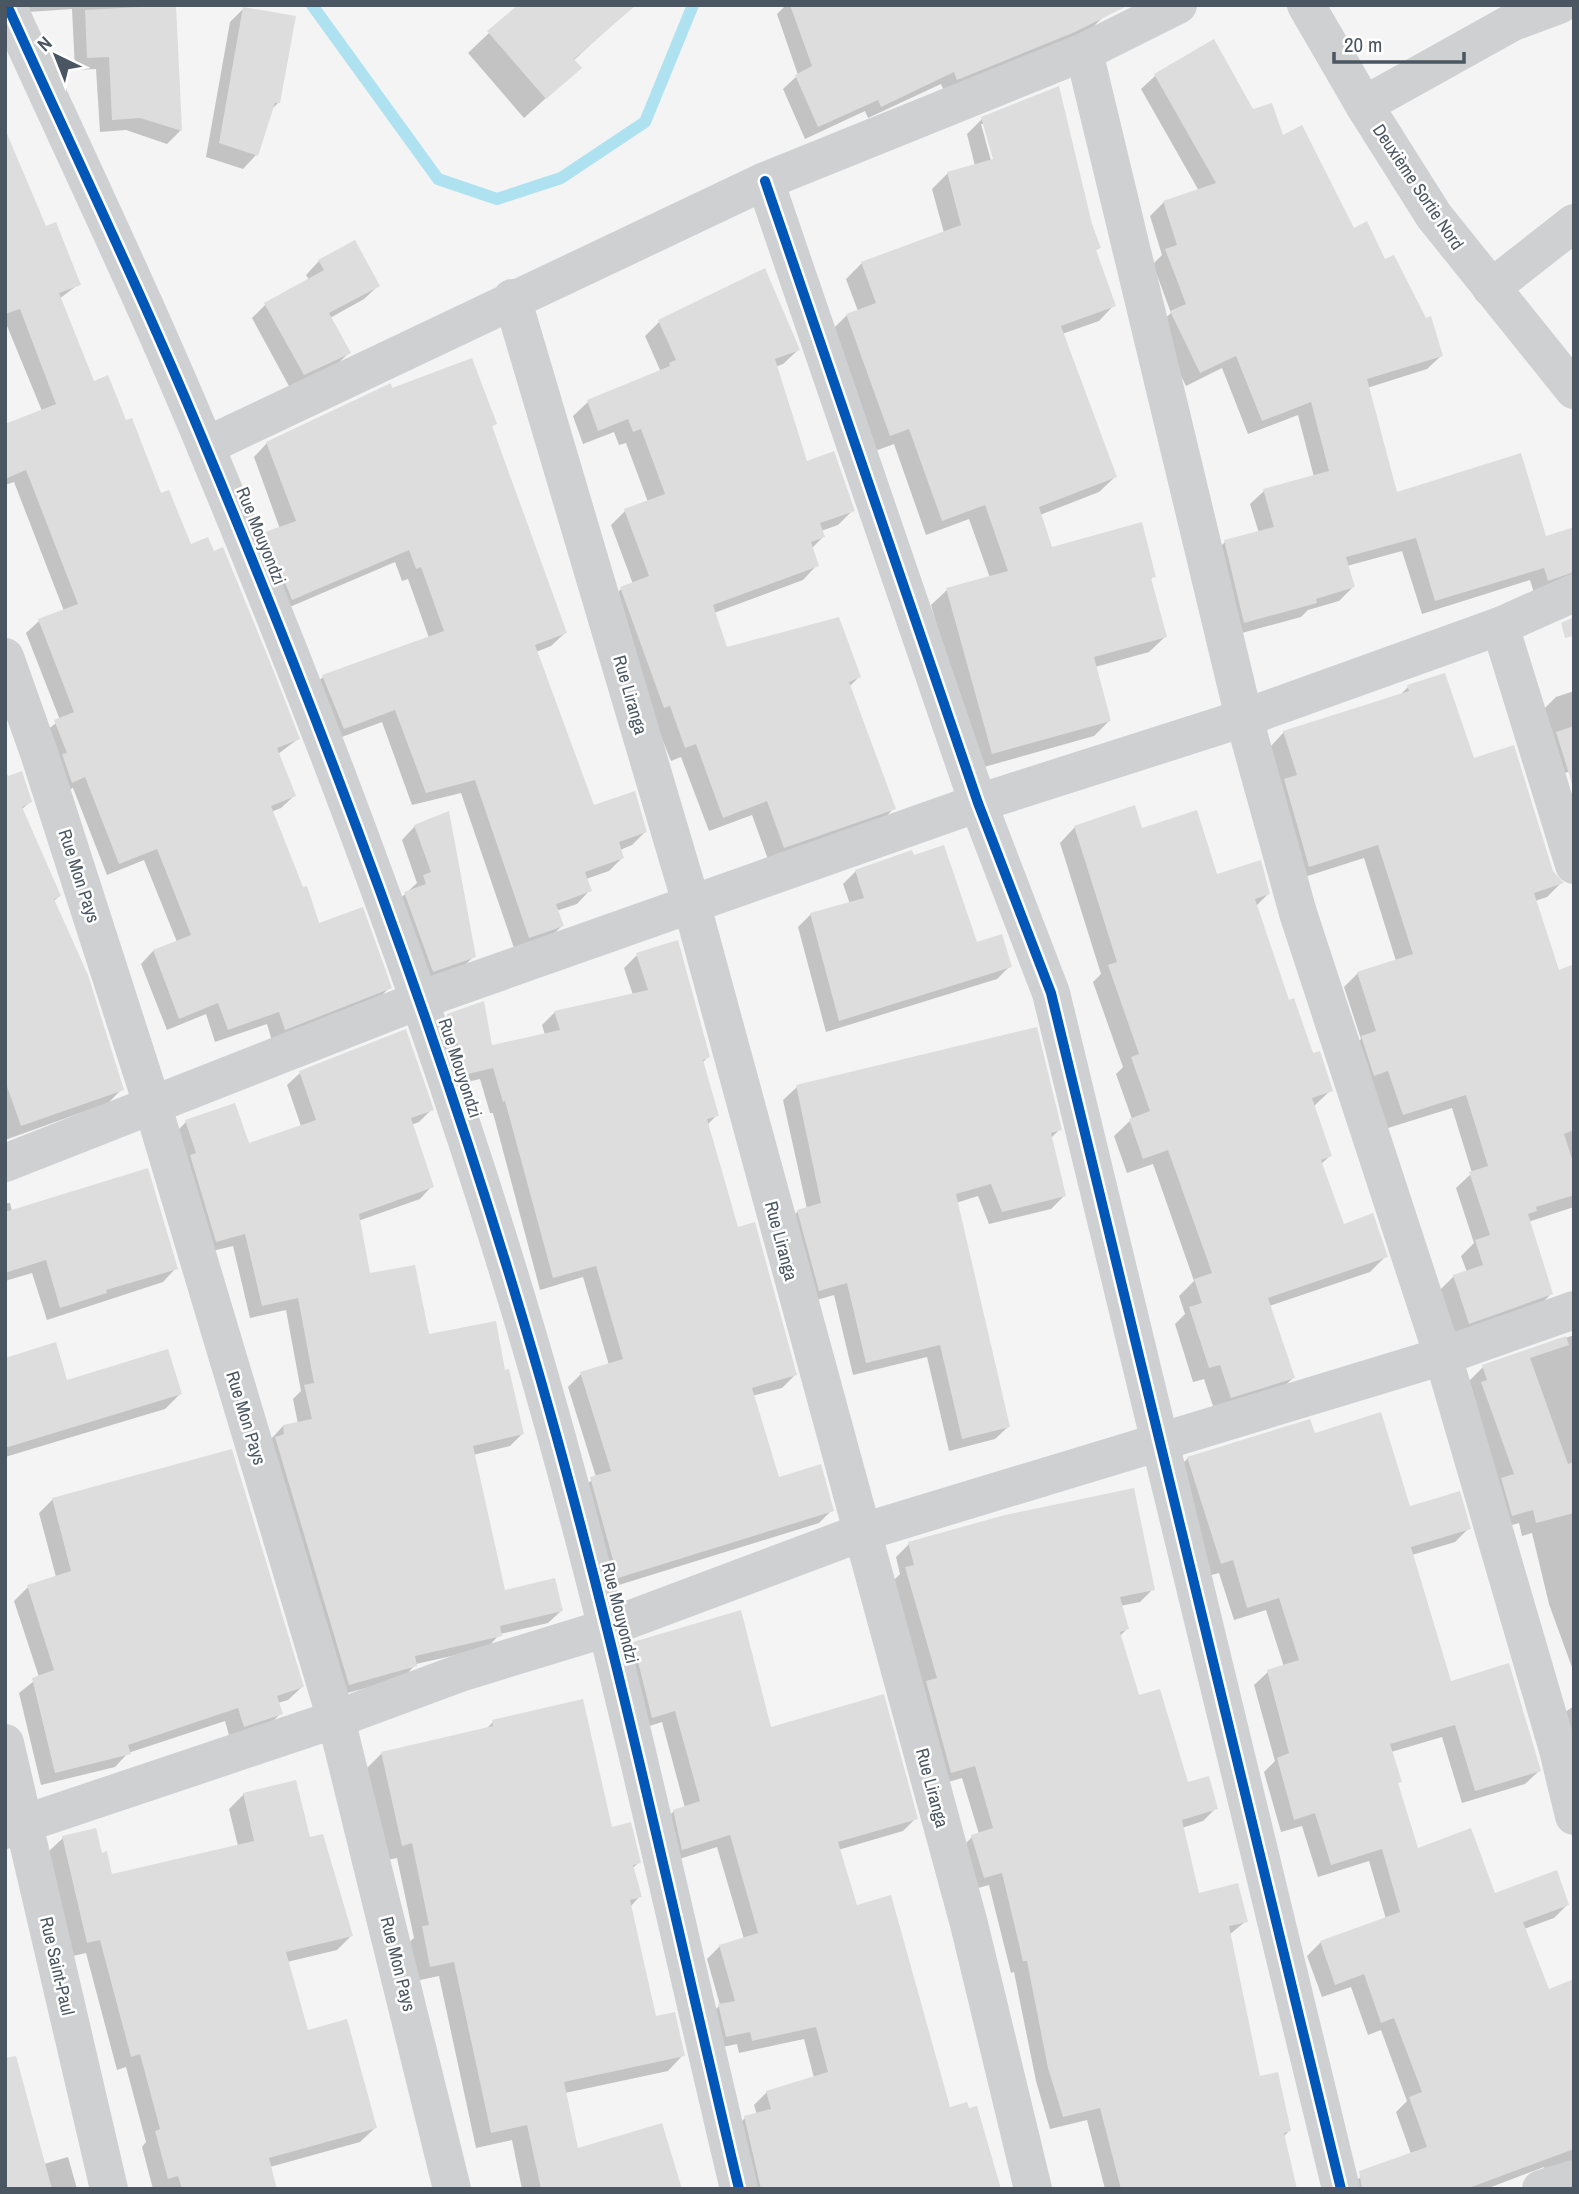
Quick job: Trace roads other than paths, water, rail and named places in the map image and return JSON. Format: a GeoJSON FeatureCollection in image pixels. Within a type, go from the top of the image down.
{"type":"FeatureCollection","features":[{"type":"Feature","properties":{"kind":"street","name":"Rue Mouyondzi"},"geometry":{"type":"LineString","coordinates":[[8,5],[206,446],[319,729],[420,1000],[518,1302],[607,1628],[739,2189]]}},
{"type":"Feature","properties":{"kind":"street"},"geometry":{"type":"LineString","coordinates":[[206,446],[512,298],[765,181],[1084,52],[1178,5]]}},
{"type":"Feature","properties":{"kind":"street","name":"Deuxième Sortie Nord"},"geometry":{"type":"LineString","coordinates":[[1306,5],[1364,105],[1434,216],[1574,390]]}},
{"type":"Feature","properties":{"kind":"street"},"geometry":{"type":"LineString","coordinates":[[1364,105],[1513,22],[1559,5]]}},
{"type":"Feature","properties":{"kind":"street"},"geometry":{"type":"LineString","coordinates":[[1084,52],[1244,718],[1302,925],[1443,1356],[1558,1750],[1574,1816]]}},
{"type":"Feature","properties":{"kind":"street"},"geometry":{"type":"LineString","coordinates":[[765,181],[978,803],[1051,993],[1258,1858],[1341,2189]]}},
{"type":"Feature","properties":{"kind":"street"},"geometry":{"type":"LineString","coordinates":[[1491,288],[1574,223]]}},
{"type":"Feature","properties":{"kind":"street","name":"Rue Liranga"},"geometry":{"type":"LineString","coordinates":[[512,298],[692,906],[969,1924],[1033,2189]]}},
{"type":"Feature","properties":{"kind":"street"},"geometry":{"type":"LineString","coordinates":[[5,1163],[420,1000],[978,803],[1244,718],[1500,626],[1574,593]]}},
{"type":"Feature","properties":{"kind":"street"},"geometry":{"type":"LineString","coordinates":[[1500,626],[1574,865]]}},
{"type":"Feature","properties":{"kind":"street","name":"Rue Mon Pays"},"geometry":{"type":"LineString","coordinates":[[5,657],[39,753],[152,1107],[336,1719],[452,2189]]}},
{"type":"Feature","properties":{"kind":"street"},"geometry":{"type":"LineString","coordinates":[[14,1827],[336,1719],[463,1672],[607,1628],[863,1532],[1443,1356],[1574,1310]]}},
{"type":"Feature","properties":{"kind":"street","name":"Rue Saint-Paul"},"geometry":{"type":"LineString","coordinates":[[5,1743],[14,1827],[109,2189]]}},
{"type":"Feature","properties":{"kind":"street"},"geometry":{"type":"LineString","coordinates":[[1541,2189],[1574,2179]]}},
{"type":"Feature","properties":{"kind":"waterway"},"geometry":{"type":"LineString","coordinates":[[312,5],[438,179],[497,199],[561,178],[645,122],[693,5]]}}]}
